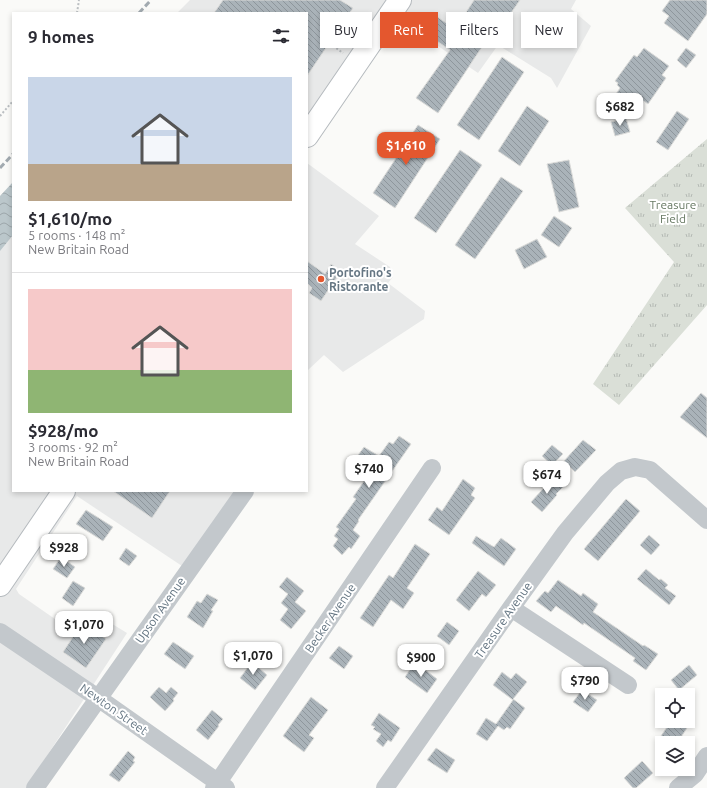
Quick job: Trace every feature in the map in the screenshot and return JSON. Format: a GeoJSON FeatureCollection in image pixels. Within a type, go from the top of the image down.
{"type":"FeatureCollection","features":[{"type":"Feature","properties":{"kind":"main road"},"geometry":{"type":"LineString","coordinates":[[308,135],[400,0]]}},
{"type":"Feature","properties":{"kind":"main road"},"geometry":{"type":"LineString","coordinates":[[0,585],[63,492]]}},
{"type":"Feature","properties":{"kind":"street","name":"Treasure Avenue"},"geometry":{"type":"LineString","coordinates":[[385,788],[565,533],[607,483],[621,471],[635,467],[650,470],[707,520]]}},
{"type":"Feature","properties":{"kind":"street","name":"Becker Avenue"},"geometry":{"type":"LineString","coordinates":[[219,786],[432,468]]}},
{"type":"Feature","properties":{"kind":"street","name":"Upson Avenue"},"geometry":{"type":"LineString","coordinates":[[35,788],[244,492]]}},
{"type":"Feature","properties":{"kind":"street"},"geometry":{"type":"LineString","coordinates":[[511,608],[628,685]]}},
{"type":"Feature","properties":{"kind":"street","name":"Newton Street"},"geometry":{"type":"LineString","coordinates":[[0,632],[98,698],[219,786]]}},
{"type":"Feature","properties":{"kind":"street"},"geometry":{"type":"LineString","coordinates":[[678,788],[701,778],[707,756]]}},
{"type":"Feature","properties":{"kind":"path"},"geometry":{"type":"LineString","coordinates":[[78,12],[79,0]]}},
{"type":"Feature","properties":{"kind":"path"},"geometry":{"type":"LineString","coordinates":[[337,48],[346,55]]}},
{"type":"Feature","properties":{"kind":"path"},"geometry":{"type":"LineString","coordinates":[[0,116],[12,102]]}},
{"type":"Feature","properties":{"kind":"shaded area"},"geometry":{"type":"Polygon","coordinates":[[[190,0],[392,0],[384,12],[380,12],[380,17],[372,29],[372,12],[320,12],[320,48],[359,48],[308,121],[308,12],[178,12],[190,0]]]}},
{"type":"Feature","properties":{"kind":"shaded area"},"geometry":{"type":"Polygon","coordinates":[[[408,0],[576,0],[571,9],[575,12],[521,12],[521,48],[577,48],[577,14],[591,26],[557,88],[551,78],[503,48],[513,48],[513,12],[446,12],[446,48],[496,48],[478,73],[438,46],[438,12],[399,12],[408,0]]]}},
{"type":"Feature","properties":{"kind":"shaded area"},"geometry":{"type":"Polygon","coordinates":[[[308,164],[379,216],[355,244],[390,267],[393,277],[388,283],[425,311],[424,319],[343,372],[324,355],[308,370],[308,164]]]}},
{"type":"Feature","properties":{"kind":"shaded area"},"geometry":{"type":"Polygon","coordinates":[[[12,186],[12,492],[235,492],[182,566],[77,496],[16,589],[19,594],[65,626],[72,613],[91,611],[127,633],[26,788],[0,788],[0,199],[12,186]]]}},
{"type":"Feature","properties":{"kind":"green space","name":"Treasure Field"},"geometry":{"type":"Polygon","coordinates":[[[707,139],[707,305],[619,405],[593,384],[674,262],[625,208],[707,139]]]}},
{"type":"Feature","properties":{"kind":"water"},"geometry":{"type":"Polygon","coordinates":[[[12,183],[12,236],[0,251],[0,196],[12,183]]]}},
{"type":"Feature","properties":{"kind":"building"},"geometry":{"type":"Polygon","coordinates":[[[223,0],[340,0],[353,8],[350,12],[320,12],[320,48],[326,48],[308,75],[308,12],[215,12],[223,0]]]}},
{"type":"Feature","properties":{"kind":"building"},"geometry":{"type":"Polygon","coordinates":[[[474,0],[520,0],[512,12],[466,12],[474,0]]]}},
{"type":"Feature","properties":{"kind":"building"},"geometry":{"type":"Polygon","coordinates":[[[670,0],[707,0],[707,14],[688,41],[664,23],[669,16],[662,11],[670,0]]]}},
{"type":"Feature","properties":{"kind":"building"},"geometry":{"type":"Polygon","coordinates":[[[438,17],[446,23],[446,47],[438,42],[438,17]]]}},
{"type":"Feature","properties":{"kind":"building"},"geometry":{"type":"Polygon","coordinates":[[[447,48],[481,48],[438,113],[416,98],[450,50],[447,48]]]}},
{"type":"Feature","properties":{"kind":"building"},"geometry":{"type":"Polygon","coordinates":[[[644,48],[669,66],[662,75],[666,78],[648,104],[644,101],[638,110],[616,94],[620,88],[617,85],[618,83],[615,81],[634,55],[637,57],[644,48]]]}},
{"type":"Feature","properties":{"kind":"building"},"geometry":{"type":"Polygon","coordinates":[[[686,48],[696,55],[686,68],[677,60],[686,48]]]}},
{"type":"Feature","properties":{"kind":"building"},"geometry":{"type":"Polygon","coordinates":[[[502,57],[524,72],[479,140],[457,125],[502,57]]]}},
{"type":"Feature","properties":{"kind":"building"},"geometry":{"type":"Polygon","coordinates":[[[527,106],[549,121],[520,166],[498,151],[527,106]]]}},
{"type":"Feature","properties":{"kind":"building"},"geometry":{"type":"Polygon","coordinates":[[[677,111],[689,119],[668,150],[656,142],[677,111]]]}},
{"type":"Feature","properties":{"kind":"building"},"geometry":{"type":"Polygon","coordinates":[[[626,118],[630,132],[615,136],[611,122],[626,118]]]}},
{"type":"Feature","properties":{"kind":"building"},"geometry":{"type":"Polygon","coordinates":[[[418,125],[440,139],[395,208],[373,193],[418,125]]]}},
{"type":"Feature","properties":{"kind":"building"},"geometry":{"type":"Polygon","coordinates":[[[460,150],[482,165],[436,233],[414,218],[460,150]]]}},
{"type":"Feature","properties":{"kind":"building"},"geometry":{"type":"Polygon","coordinates":[[[569,160],[579,207],[559,212],[547,164],[569,160]]]}},
{"type":"Feature","properties":{"kind":"building"},"geometry":{"type":"Polygon","coordinates":[[[501,177],[523,191],[475,259],[455,245],[501,177]]]}},
{"type":"Feature","properties":{"kind":"building"},"geometry":{"type":"Polygon","coordinates":[[[554,216],[572,228],[559,247],[541,235],[554,216]]]}},
{"type":"Feature","properties":{"kind":"building"},"geometry":{"type":"Polygon","coordinates":[[[537,239],[547,257],[524,269],[515,250],[537,239]]]}},
{"type":"Feature","properties":{"kind":"building","name":"Portofino's Ristorante"},"geometry":{"type":"Polygon","coordinates":[[[308,262],[325,274],[331,264],[341,271],[321,301],[309,293],[312,288],[308,284],[308,262]]]}},
{"type":"Feature","properties":{"kind":"building"},"geometry":{"type":"Polygon","coordinates":[[[701,393],[707,398],[707,438],[680,417],[701,393]]]}},
{"type":"Feature","properties":{"kind":"building"},"geometry":{"type":"Polygon","coordinates":[[[399,436],[411,444],[358,520],[359,521],[353,530],[360,536],[351,549],[349,547],[342,555],[333,546],[338,539],[334,536],[339,529],[336,527],[356,499],[353,497],[369,474],[368,473],[371,468],[356,458],[364,447],[379,456],[389,442],[393,444],[399,436]]]}},
{"type":"Feature","properties":{"kind":"building"},"geometry":{"type":"Polygon","coordinates":[[[583,440],[596,450],[575,472],[564,461],[583,440]]]}},
{"type":"Feature","properties":{"kind":"building"},"geometry":{"type":"Polygon","coordinates":[[[552,445],[563,454],[552,465],[542,456],[552,445]]]}},
{"type":"Feature","properties":{"kind":"building"},"geometry":{"type":"Polygon","coordinates":[[[553,478],[563,487],[542,512],[531,502],[553,478]]]}},
{"type":"Feature","properties":{"kind":"building"},"geometry":{"type":"Polygon","coordinates":[[[463,479],[475,488],[471,495],[475,498],[449,535],[428,520],[437,507],[442,511],[463,479]]]}},
{"type":"Feature","properties":{"kind":"building"},"geometry":{"type":"Polygon","coordinates":[[[114,492],[169,492],[152,518],[114,492]]]}},
{"type":"Feature","properties":{"kind":"building"},"geometry":{"type":"Polygon","coordinates":[[[626,499],[640,511],[598,561],[584,549],[626,499]]]}},
{"type":"Feature","properties":{"kind":"building"},"geometry":{"type":"Polygon","coordinates":[[[86,510],[113,527],[103,541],[76,524],[86,510]]]}},
{"type":"Feature","properties":{"kind":"building"},"geometry":{"type":"Polygon","coordinates":[[[649,535],[660,545],[651,555],[640,545],[649,535]]]}},
{"type":"Feature","properties":{"kind":"building"},"geometry":{"type":"Polygon","coordinates":[[[476,536],[494,547],[501,538],[516,549],[504,566],[472,543],[476,536]]]}},
{"type":"Feature","properties":{"kind":"building"},"geometry":{"type":"Polygon","coordinates":[[[415,544],[430,554],[407,588],[414,593],[403,609],[391,600],[373,627],[360,618],[389,575],[393,578],[415,544]]]}},
{"type":"Feature","properties":{"kind":"building"},"geometry":{"type":"Polygon","coordinates":[[[126,548],[137,556],[129,566],[119,559],[126,548]]]}},
{"type":"Feature","properties":{"kind":"building"},"geometry":{"type":"Polygon","coordinates":[[[61,557],[75,567],[67,578],[53,569],[61,557]]]}},
{"type":"Feature","properties":{"kind":"building"},"geometry":{"type":"Polygon","coordinates":[[[646,569],[659,580],[661,579],[668,585],[665,588],[676,596],[669,605],[637,579],[646,569]]]}},
{"type":"Feature","properties":{"kind":"building"},"geometry":{"type":"Polygon","coordinates":[[[478,571],[496,585],[486,597],[482,594],[469,611],[456,600],[478,571]]]}},
{"type":"Feature","properties":{"kind":"building"},"geometry":{"type":"Polygon","coordinates":[[[287,577],[304,591],[295,602],[306,611],[291,629],[280,620],[288,609],[281,603],[288,594],[279,587],[287,577]]]}},
{"type":"Feature","properties":{"kind":"building"},"geometry":{"type":"Polygon","coordinates":[[[558,580],[581,596],[583,593],[598,604],[593,612],[643,646],[644,645],[658,654],[646,670],[633,661],[635,658],[584,623],[583,625],[556,606],[551,612],[536,601],[545,591],[548,593],[558,580]]]}},
{"type":"Feature","properties":{"kind":"building"},"geometry":{"type":"Polygon","coordinates":[[[73,581],[85,588],[73,606],[62,598],[73,581]]]}},
{"type":"Feature","properties":{"kind":"building"},"geometry":{"type":"Polygon","coordinates":[[[207,594],[218,600],[211,610],[213,611],[203,628],[187,617],[197,601],[201,603],[207,594]]]}},
{"type":"Feature","properties":{"kind":"building"},"geometry":{"type":"Polygon","coordinates":[[[447,622],[459,631],[449,645],[437,636],[447,622]]]}},
{"type":"Feature","properties":{"kind":"building"},"geometry":{"type":"Polygon","coordinates":[[[82,623],[106,639],[86,668],[63,652],[82,623]]]}},
{"type":"Feature","properties":{"kind":"building"},"geometry":{"type":"Polygon","coordinates":[[[173,642],[194,656],[185,669],[164,654],[173,642]]]}},
{"type":"Feature","properties":{"kind":"building"},"geometry":{"type":"Polygon","coordinates":[[[339,646],[353,656],[344,669],[329,658],[339,646]]]}},
{"type":"Feature","properties":{"kind":"building"},"geometry":{"type":"Polygon","coordinates":[[[252,662],[267,675],[255,690],[240,678],[252,662]]]}},
{"type":"Feature","properties":{"kind":"building"},"geometry":{"type":"Polygon","coordinates":[[[415,662],[437,679],[427,693],[405,677],[415,662]]]}},
{"type":"Feature","properties":{"kind":"building"},"geometry":{"type":"Polygon","coordinates":[[[689,665],[697,675],[681,688],[677,688],[671,680],[689,665]]]}},
{"type":"Feature","properties":{"kind":"building"},"geometry":{"type":"Polygon","coordinates":[[[502,672],[511,679],[516,673],[527,682],[513,699],[525,708],[510,729],[507,727],[504,730],[498,726],[487,741],[476,734],[486,718],[496,724],[513,700],[493,685],[502,672]]]}},
{"type":"Feature","properties":{"kind":"building"},"geometry":{"type":"Polygon","coordinates":[[[159,687],[166,693],[171,687],[178,693],[173,699],[174,701],[165,711],[150,697],[159,687]]]}},
{"type":"Feature","properties":{"kind":"building"},"geometry":{"type":"Polygon","coordinates":[[[582,690],[597,700],[588,712],[573,702],[582,690]]]}},
{"type":"Feature","properties":{"kind":"building"},"geometry":{"type":"Polygon","coordinates":[[[311,697],[328,710],[309,735],[314,738],[304,752],[283,736],[311,697]]]}},
{"type":"Feature","properties":{"kind":"building"},"geometry":{"type":"Polygon","coordinates":[[[212,710],[223,719],[208,740],[196,730],[212,710]]]}},
{"type":"Feature","properties":{"kind":"building"},"geometry":{"type":"Polygon","coordinates":[[[379,713],[400,728],[391,742],[388,740],[383,747],[376,741],[381,734],[373,729],[375,727],[371,725],[379,713]]]}},
{"type":"Feature","properties":{"kind":"building"},"geometry":{"type":"Polygon","coordinates":[[[666,728],[687,728],[682,736],[661,736],[666,728]]]}},
{"type":"Feature","properties":{"kind":"building"},"geometry":{"type":"Polygon","coordinates":[[[436,748],[455,760],[447,773],[427,760],[436,748]]]}},
{"type":"Feature","properties":{"kind":"building"},"geometry":{"type":"Polygon","coordinates":[[[128,751],[135,757],[133,761],[135,762],[119,782],[109,775],[128,751]]]}},
{"type":"Feature","properties":{"kind":"building"},"geometry":{"type":"Polygon","coordinates":[[[642,761],[653,773],[636,788],[633,788],[624,778],[642,761]]]}},
{"type":"Feature","properties":{"kind":"railway"},"geometry":{"type":"LineString","coordinates":[[140,12],[151,0]]}},
{"type":"Feature","properties":{"kind":"railway"},"geometry":{"type":"LineString","coordinates":[[0,168],[12,155]]}},
{"type":"Feature","properties":{"kind":"place","name":"Portofino's Ristorante"},"geometry":{"type":"Point","coordinates":[321,279]}}]}
